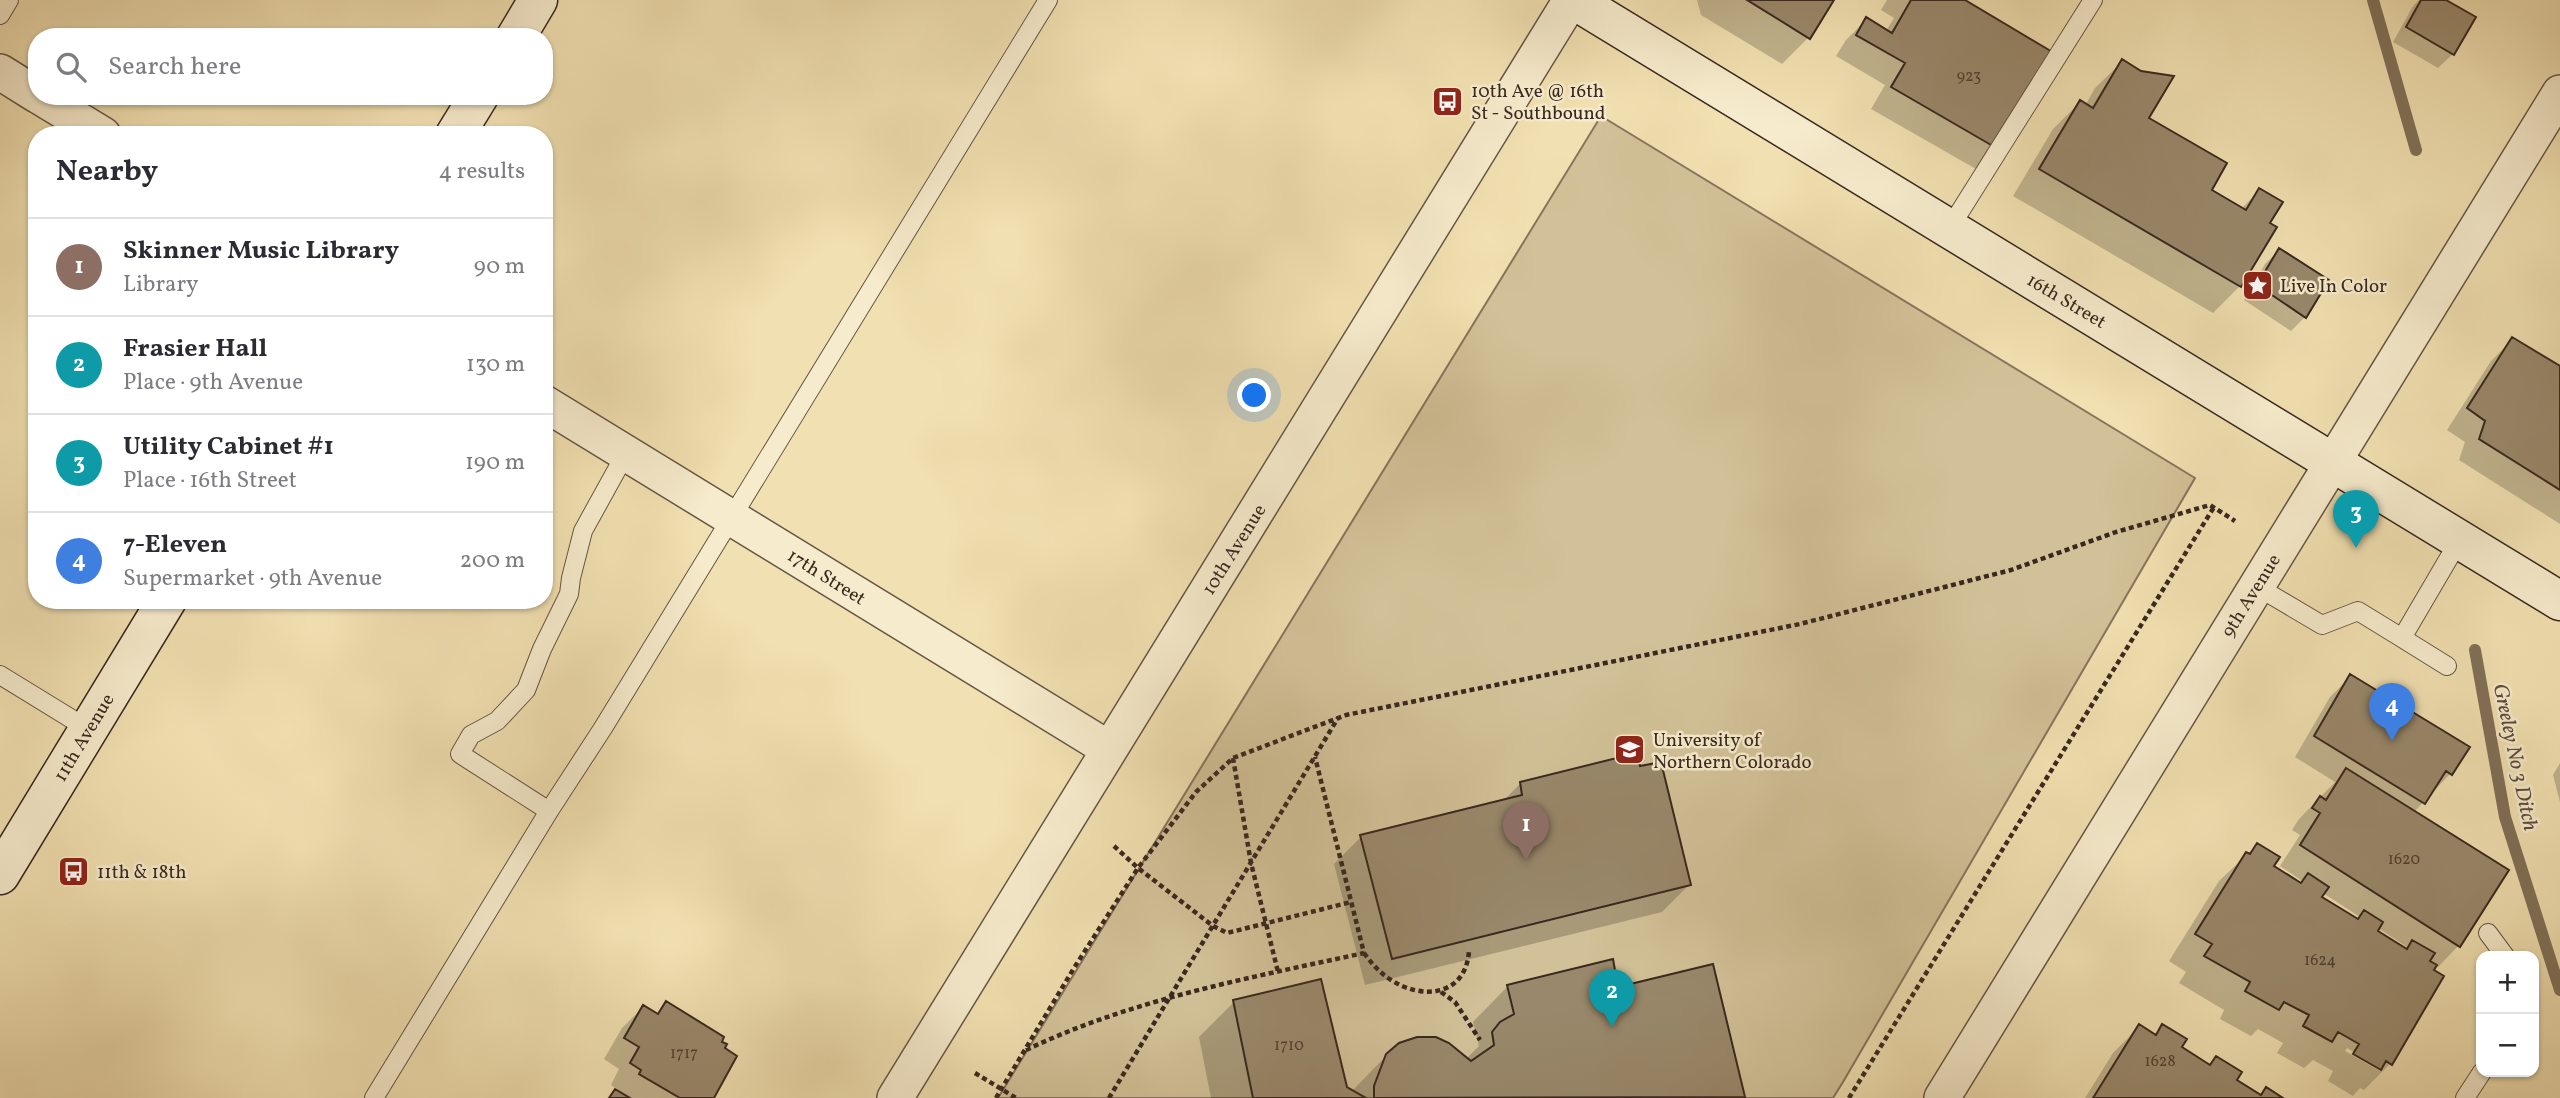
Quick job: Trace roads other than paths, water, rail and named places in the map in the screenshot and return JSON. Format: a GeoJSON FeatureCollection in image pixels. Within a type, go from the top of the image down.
{"type":"FeatureCollection","features":[{"type":"Feature","properties":{"kind":"main road"},"geometry":{"type":"LineString","coordinates":[[521,28],[538,0]]}},
{"type":"Feature","properties":{"kind":"main road","name":"16th Street"},"geometry":{"type":"LineString","coordinates":[[1573,0],[2560,601]]}},
{"type":"Feature","properties":{"kind":"main road"},"geometry":{"type":"LineString","coordinates":[[461,126],[473,105]]}},
{"type":"Feature","properties":{"kind":"main road","name":"11th Avenue"},"geometry":{"type":"LineString","coordinates":[[0,874],[161,609]]}},
{"type":"Feature","properties":{"kind":"street","name":"10th Avenue"},"geometry":{"type":"LineString","coordinates":[[895,1098],[1573,0]]}},
{"type":"Feature","properties":{"kind":"street"},"geometry":{"type":"LineString","coordinates":[[0,72],[28,89]]}},
{"type":"Feature","properties":{"kind":"street"},"geometry":{"type":"LineString","coordinates":[[54,105],[88,126]]}},
{"type":"Feature","properties":{"kind":"street","name":"9th Avenue"},"geometry":{"type":"LineString","coordinates":[[1942,1098],[2256,586],[2556,108]]}},
{"type":"Feature","properties":{"kind":"street","name":"17th Street"},"geometry":{"type":"LineString","coordinates":[[553,408],[1109,749]]}},
{"type":"Feature","properties":{"kind":"lane"},"geometry":{"type":"LineString","coordinates":[[0,15],[9,0]]}},
{"type":"Feature","properties":{"kind":"lane"},"geometry":{"type":"LineString","coordinates":[[374,1098],[1048,0]]}},
{"type":"Feature","properties":{"kind":"lane"},"geometry":{"type":"LineString","coordinates":[[1950,229],[2093,0]]}},
{"type":"Feature","properties":{"kind":"lane"},"geometry":{"type":"LineString","coordinates":[[549,811],[460,754],[471,735],[497,721],[526,690],[542,649],[569,594],[583,531],[626,453]]}},
{"type":"Feature","properties":{"kind":"lane"},"geometry":{"type":"LineString","coordinates":[[2402,638],[2460,539]]}},
{"type":"Feature","properties":{"kind":"lane"},"geometry":{"type":"LineString","coordinates":[[2256,586],[2322,625],[2358,611],[2447,666]]}},
{"type":"Feature","properties":{"kind":"lane"},"geometry":{"type":"LineString","coordinates":[[0,675],[88,729]]}},
{"type":"Feature","properties":{"kind":"lane"},"geometry":{"type":"LineString","coordinates":[[2488,933],[2501,951]]}},
{"type":"Feature","properties":{"kind":"lane"},"geometry":{"type":"LineString","coordinates":[[2465,1098],[2479,1077]]}},
{"type":"Feature","properties":{"kind":"waterway","name":"Greeley No 3 Ditch"},"geometry":{"type":"LineString","coordinates":[[2373,0],[2416,150]]}},
{"type":"Feature","properties":{"kind":"waterway","name":"Greeley No 3 Ditch"},"geometry":{"type":"LineString","coordinates":[[2475,650],[2505,817],[2560,990]]}},
{"type":"Feature","properties":{"kind":"place","name":"10th Ave @ 16th St - Southbound"},"geometry":{"type":"Point","coordinates":[1448,101]}},
{"type":"Feature","properties":{"kind":"place","name":"Live In Color"},"geometry":{"type":"Point","coordinates":[2257,285]}},
{"type":"Feature","properties":{"kind":"place","name":"Utility Cabinet #1"},"geometry":{"type":"Point","coordinates":[2356,548]}},
{"type":"Feature","properties":{"kind":"place","name":"7-Eleven"},"geometry":{"type":"Point","coordinates":[2392,741]}},
{"type":"Feature","properties":{"kind":"place","name":"University of Northern Colorado"},"geometry":{"type":"Point","coordinates":[1630,750]}},
{"type":"Feature","properties":{"kind":"place","name":"Skinner Music Library"},"geometry":{"type":"Point","coordinates":[1526,860]}},
{"type":"Feature","properties":{"kind":"place","name":"11th & 18th"},"geometry":{"type":"Point","coordinates":[74,871]}},
{"type":"Feature","properties":{"kind":"place","name":"Frasier Hall"},"geometry":{"type":"Point","coordinates":[1612,1027]}}]}
